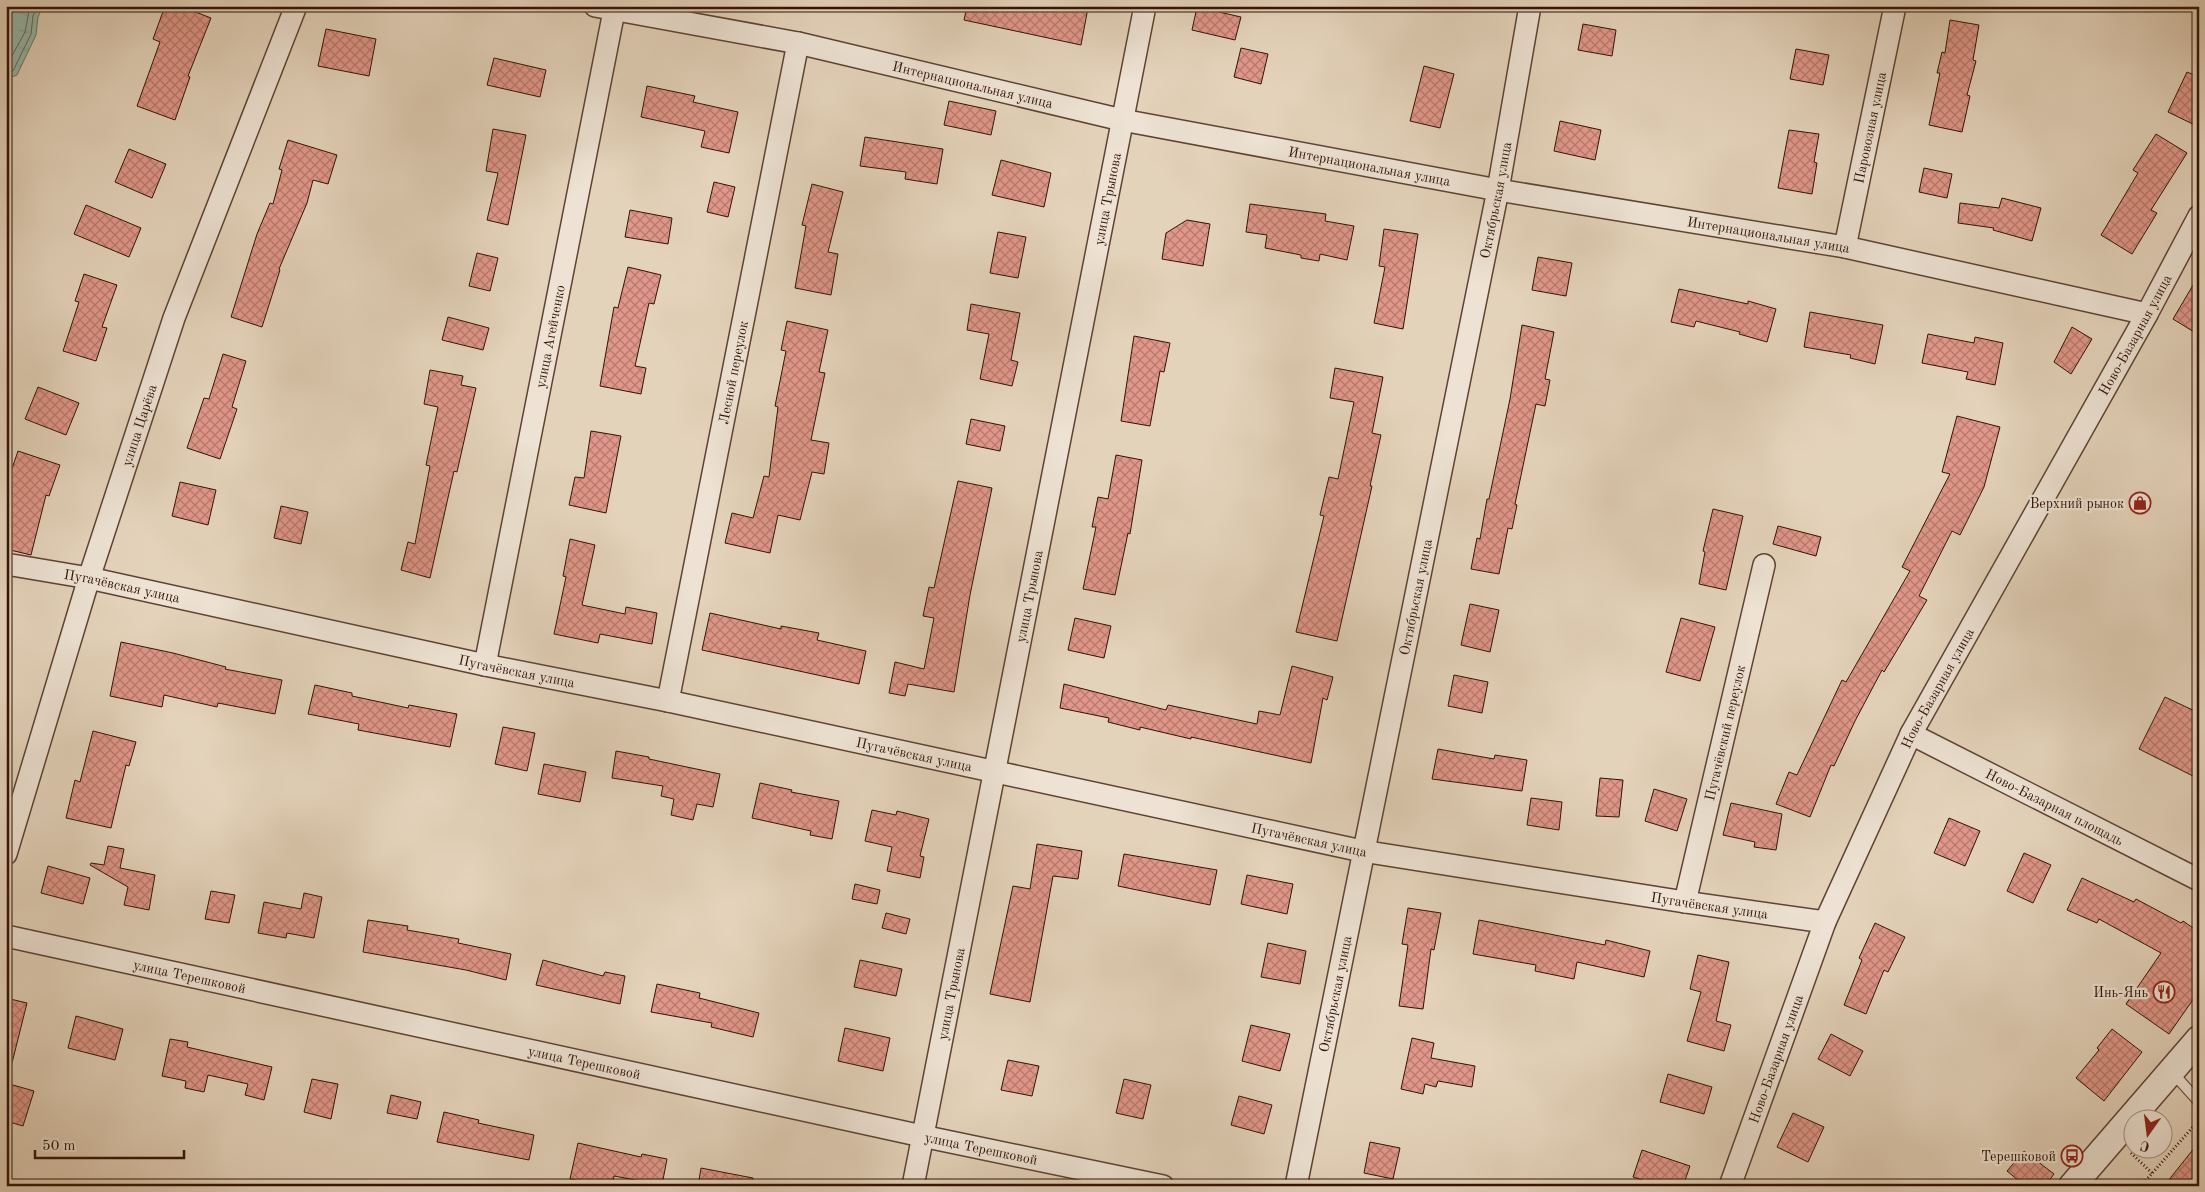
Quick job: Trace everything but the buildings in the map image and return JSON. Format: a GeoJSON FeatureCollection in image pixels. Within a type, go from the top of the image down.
{"type":"FeatureCollection","features":[{"type":"Feature","properties":{"kind":"street","name":"улица Царёва"},"geometry":{"type":"LineString","coordinates":[[6,854],[89,578],[174,318],[296,6]]}},
{"type":"Feature","properties":{"kind":"street","name":"улица Трынова"},"geometry":{"type":"LineString","coordinates":[[913,1186],[1145,6]]}},
{"type":"Feature","properties":{"kind":"street","name":"Октябрьская улица"},"geometry":{"type":"LineString","coordinates":[[1296,1186],[1362,851],[1498,190],[1530,6]]}},
{"type":"Feature","properties":{"kind":"street","name":"Паровозная улица"},"geometry":{"type":"LineString","coordinates":[[1845,247],[1895,6]]}},
{"type":"Feature","properties":{"kind":"street","name":"Интернациональная улица"},"geometry":{"type":"LineString","coordinates":[[608,7],[798,43],[1122,120],[1498,190],[1845,247],[2147,314]]}},
{"type":"Feature","properties":{"kind":"street","name":"улица Агейченко"},"geometry":{"type":"LineString","coordinates":[[486,665],[608,7]]}},
{"type":"Feature","properties":{"kind":"street","name":"Лесной переулок"},"geometry":{"type":"LineString","coordinates":[[668,701],[798,43]]}},
{"type":"Feature","properties":{"kind":"street","name":"Ново-Базарная улица"},"geometry":{"type":"LineString","coordinates":[[1730,1186],[1825,922],[1911,734],[2147,314],[2199,216]]}},
{"type":"Feature","properties":{"kind":"street","name":"Пугачёвская улица"},"geometry":{"type":"LineString","coordinates":[[6,564],[89,578],[486,665],[668,701],[994,770],[1362,851],[1825,922]]}},
{"type":"Feature","properties":{"kind":"street","name":"Пугачёвский переулок"},"geometry":{"type":"LineString","coordinates":[[1685,902],[1764,565]]}},
{"type":"Feature","properties":{"kind":"street","name":"Ново-Базарная площадь"},"geometry":{"type":"LineString","coordinates":[[1911,734],[2199,880]]}},
{"type":"Feature","properties":{"kind":"street","name":"улица Терешковой"},"geometry":{"type":"LineString","coordinates":[[6,936],[922,1136],[1164,1186]]}},
{"type":"Feature","properties":{"kind":"street"},"geometry":{"type":"LineString","coordinates":[[2072,1186],[2199,1039]]}},
{"type":"Feature","properties":{"kind":"lane"},"geometry":{"type":"LineString","coordinates":[[2171,1072],[2199,1102]]}},
{"type":"Feature","properties":{"kind":"path"},"geometry":{"type":"LineString","coordinates":[[2141,1186],[2199,1120]]}},
{"type":"Feature","properties":{"kind":"path"},"geometry":{"type":"LineString","coordinates":[[2114,1138],[2152,1173]]}},
{"type":"Feature","properties":{"kind":"water"},"geometry":{"type":"Polygon","coordinates":[[[6,6],[43,6],[38,17],[36,35],[17,75],[6,79],[6,6]]]}},
{"type":"Feature","properties":{"kind":"place","name":"Верхний рынок"},"geometry":{"type":"Point","coordinates":[2140,503]}},
{"type":"Feature","properties":{"kind":"place","name":"Инь-Янь"},"geometry":{"type":"Point","coordinates":[2164,992]}},
{"type":"Feature","properties":{"kind":"place","name":"Терешковой"},"geometry":{"type":"Point","coordinates":[2072,1156]}}]}
